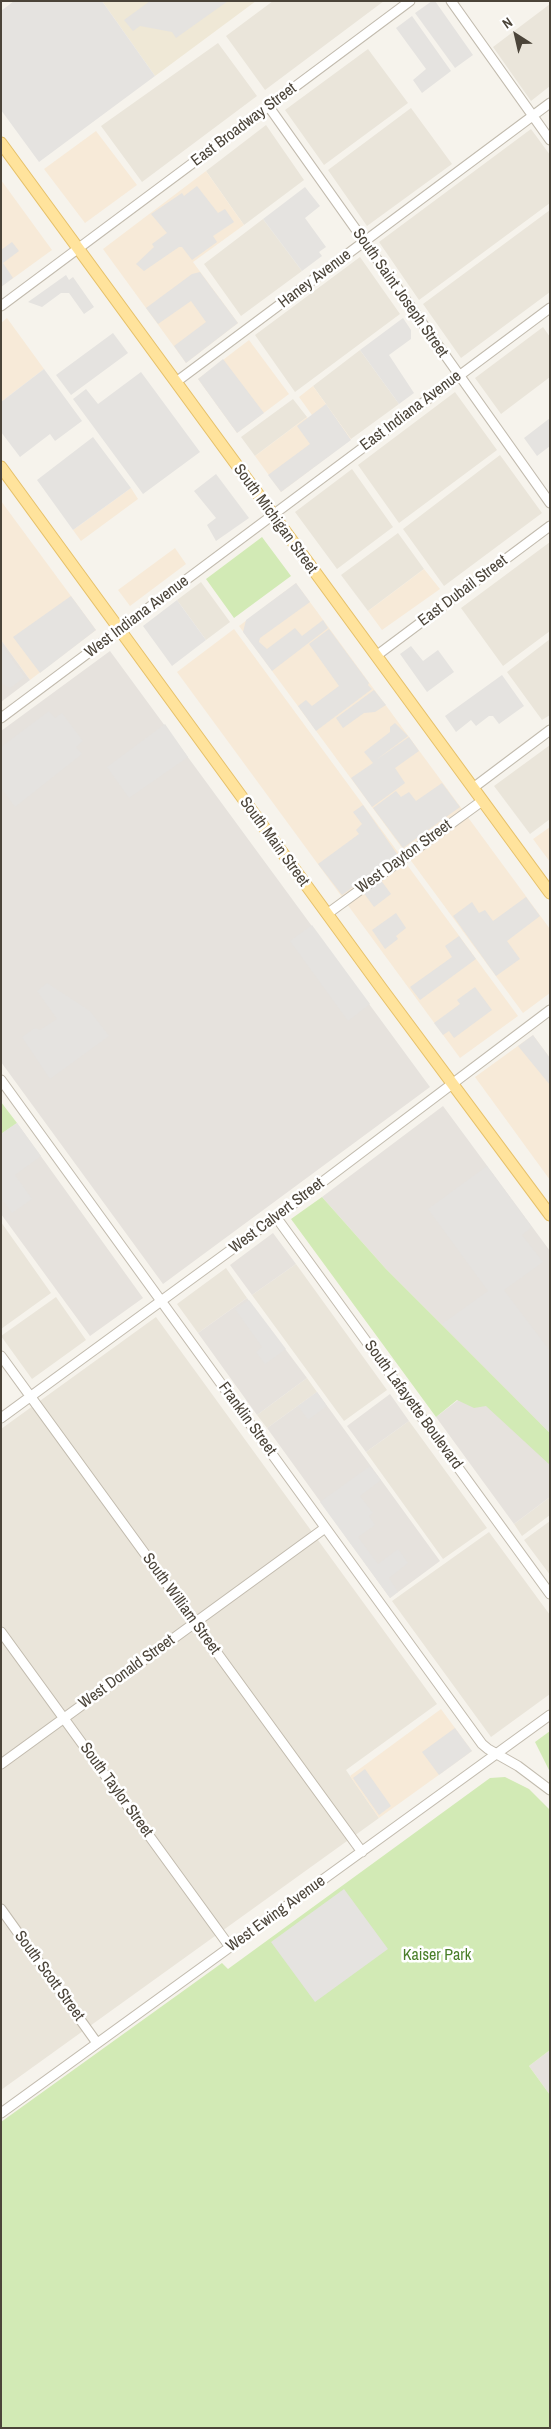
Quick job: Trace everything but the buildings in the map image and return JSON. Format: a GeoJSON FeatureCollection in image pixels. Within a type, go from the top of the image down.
{"type":"FeatureCollection","features":[{"type":"Feature","properties":{"kind":"main road","name":"South Michigan Street"},"geometry":{"type":"LineString","coordinates":[[1,143],[550,893]]}},
{"type":"Feature","properties":{"kind":"main road","name":"South Main Street"},"geometry":{"type":"LineString","coordinates":[[1,467],[327,914],[550,1215]]}},
{"type":"Feature","properties":{"kind":"street","name":"East Broadway Street"},"geometry":{"type":"LineString","coordinates":[[1,306],[410,1]]}},
{"type":"Feature","properties":{"kind":"street"},"geometry":{"type":"LineString","coordinates":[[451,1],[550,140]]}},
{"type":"Feature","properties":{"kind":"street","name":"Haney Avenue"},"geometry":{"type":"LineString","coordinates":[[176,382],[550,103]]}},
{"type":"Feature","properties":{"kind":"street","name":"South Saint Joseph Street"},"geometry":{"type":"LineString","coordinates":[[268,107],[550,503]]}},
{"type":"Feature","properties":{"kind":"street","name":"East Indiana Avenue"},"geometry":{"type":"LineString","coordinates":[[273,515],[550,308]]}},
{"type":"Feature","properties":{"kind":"street","name":"West Indiana Avenue"},"geometry":{"type":"LineString","coordinates":[[1,718],[273,515]]}},
{"type":"Feature","properties":{"kind":"street","name":"East Dubail Street"},"geometry":{"type":"LineString","coordinates":[[376,656],[550,526]]}},
{"type":"Feature","properties":{"kind":"street"},"geometry":{"type":"LineString","coordinates":[[473,788],[550,730]]}},
{"type":"Feature","properties":{"kind":"street","name":"West Dayton Street"},"geometry":{"type":"LineString","coordinates":[[327,914],[482,800]]}},
{"type":"Feature","properties":{"kind":"street","name":"West Calvert Street"},"geometry":{"type":"LineString","coordinates":[[1,1418],[276,1216],[550,1010]]}},
{"type":"Feature","properties":{"kind":"street","name":"Franklin Street"},"geometry":{"type":"LineString","coordinates":[[1,1080],[476,1736],[488,1750],[529,1773],[550,1790]]}},
{"type":"Feature","properties":{"kind":"street","name":"South Lafayette Boulevard"},"geometry":{"type":"LineString","coordinates":[[276,1216],[550,1594]]}},
{"type":"Feature","properties":{"kind":"street","name":"South William Street"},"geometry":{"type":"LineString","coordinates":[[1,1356],[362,1852]]}},
{"type":"Feature","properties":{"kind":"street","name":"West Donald Street"},"geometry":{"type":"LineString","coordinates":[[1,1764],[325,1528]]}},
{"type":"Feature","properties":{"kind":"street","name":"South Taylor Street"},"geometry":{"type":"LineString","coordinates":[[1,1632],[230,1947]]}},
{"type":"Feature","properties":{"kind":"street","name":"West Ewing Avenue"},"geometry":{"type":"LineString","coordinates":[[1,2112],[550,1715]]}},
{"type":"Feature","properties":{"kind":"street","name":"South Scott Street"},"geometry":{"type":"LineString","coordinates":[[1,1909],[98,2043]]}},
{"type":"Feature","properties":{"kind":"shaded area"},"geometry":{"type":"Polygon","coordinates":[[[14,1],[102,1],[155,76],[39,162],[1,110],[1,11],[14,1]]]}},
{"type":"Feature","properties":{"kind":"shaded area"},"geometry":{"type":"Polygon","coordinates":[[[102,1],[256,1],[155,76],[102,1]]]}},
{"type":"Feature","properties":{"kind":"shaded area"},"geometry":{"type":"Polygon","coordinates":[[[150,1],[228,1],[176,38],[172,32],[140,26],[133,31],[124,20],[150,1]]]}},
{"type":"Feature","properties":{"kind":"shaded area"},"geometry":{"type":"Polygon","coordinates":[[[273,1],[384,1],[265,90],[226,36],[273,1]]]}},
{"type":"Feature","properties":{"kind":"shaded area"},"geometry":{"type":"Polygon","coordinates":[[[432,1],[435,1],[473,55],[455,68],[415,13],[432,1]]]}},
{"type":"Feature","properties":{"kind":"shaded area"},"geometry":{"type":"Polygon","coordinates":[[[550,4],[550,86],[531,101],[493,47],[550,4]]]}},
{"type":"Feature","properties":{"kind":"shaded area"},"geometry":{"type":"Polygon","coordinates":[[[412,16],[451,71],[422,93],[413,80],[426,69],[396,28],[412,16]]]}},
{"type":"Feature","properties":{"kind":"shaded area"},"geometry":{"type":"Polygon","coordinates":[[[218,43],[257,96],[142,182],[101,126],[218,43]]]}},
{"type":"Feature","properties":{"kind":"shaded area"},"geometry":{"type":"Polygon","coordinates":[[[368,49],[408,103],[324,165],[285,110],[368,49]]]}},
{"type":"Feature","properties":{"kind":"shaded area"},"geometry":{"type":"Polygon","coordinates":[[[411,108],[452,164],[367,226],[328,170],[411,108]]]}},
{"type":"Feature","properties":{"kind":"shaded area"},"geometry":{"type":"Polygon","coordinates":[[[266,125],[304,180],[244,225],[206,171],[266,125]]]}},
{"type":"Feature","properties":{"kind":"shaded area"},"geometry":{"type":"Polygon","coordinates":[[[531,129],[550,155],[550,203],[419,300],[379,242],[531,129]]]}},
{"type":"Feature","properties":{"kind":"shaded area"},"geometry":{"type":"Polygon","coordinates":[[[96,131],[137,185],[85,223],[44,169],[96,131]]]}},
{"type":"Feature","properties":{"kind":"shaded area"},"geometry":{"type":"Polygon","coordinates":[[[206,171],[244,225],[193,262],[238,323],[186,363],[103,249],[206,171]]]}},
{"type":"Feature","properties":{"kind":"shaded area"},"geometry":{"type":"Polygon","coordinates":[[[1,180],[52,250],[1,287],[1,180]]]}},
{"type":"Feature","properties":{"kind":"shaded area"},"geometry":{"type":"Polygon","coordinates":[[[197,186],[218,213],[225,209],[234,222],[213,236],[217,242],[192,260],[182,247],[179,247],[144,271],[136,264],[154,247],[152,244],[167,233],[151,214],[182,193],[184,196],[197,186]]]}},
{"type":"Feature","properties":{"kind":"shaded area"},"geometry":{"type":"Polygon","coordinates":[[[305,187],[320,206],[305,218],[326,247],[319,252],[322,256],[302,271],[263,219],[305,187]]]}},
{"type":"Feature","properties":{"kind":"shaded area"},"geometry":{"type":"Polygon","coordinates":[[[550,210],[550,292],[461,358],[423,304],[550,210]]]}},
{"type":"Feature","properties":{"kind":"shaded area"},"geometry":{"type":"Polygon","coordinates":[[[263,219],[302,271],[241,316],[204,264],[263,219]]]}},
{"type":"Feature","properties":{"kind":"shaded area"},"geometry":{"type":"Polygon","coordinates":[[[12,242],[19,251],[3,263],[13,278],[1,287],[1,250],[12,242]]]}},
{"type":"Feature","properties":{"kind":"shaded area"},"geometry":{"type":"Polygon","coordinates":[[[360,257],[400,314],[295,392],[255,335],[360,257]]]}},
{"type":"Feature","properties":{"kind":"shaded area"},"geometry":{"type":"Polygon","coordinates":[[[200,272],[238,323],[186,363],[174,346],[206,322],[191,301],[158,324],[146,308],[192,274],[200,272]]]}},
{"type":"Feature","properties":{"kind":"shaded area"},"geometry":{"type":"Polygon","coordinates":[[[66,275],[69,280],[73,277],[94,307],[84,314],[69,293],[61,293],[42,307],[28,302],[66,275]]]}},
{"type":"Feature","properties":{"kind":"shaded area"},"geometry":{"type":"Polygon","coordinates":[[[7,318],[44,369],[1,402],[1,323],[7,318]]]}},
{"type":"Feature","properties":{"kind":"shaded area"},"geometry":{"type":"Polygon","coordinates":[[[403,318],[411,330],[411,339],[389,355],[414,393],[399,404],[360,350],[403,318]]]}},
{"type":"Feature","properties":{"kind":"shaded area"},"geometry":{"type":"Polygon","coordinates":[[[543,327],[550,337],[550,377],[501,414],[475,378],[543,327]]]}},
{"type":"Feature","properties":{"kind":"shaded area"},"geometry":{"type":"Polygon","coordinates":[[[113,333],[128,353],[71,395],[56,375],[113,333]]]}},
{"type":"Feature","properties":{"kind":"shaded area"},"geometry":{"type":"Polygon","coordinates":[[[249,340],[289,394],[237,433],[198,379],[249,340]]]}},
{"type":"Feature","properties":{"kind":"shaded area"},"geometry":{"type":"Polygon","coordinates":[[[360,350],[399,404],[351,439],[313,386],[360,350]]]}},
{"type":"Feature","properties":{"kind":"shaded area"},"geometry":{"type":"Polygon","coordinates":[[[223,359],[264,413],[237,433],[198,379],[223,359]]]}},
{"type":"Feature","properties":{"kind":"shaded area"},"geometry":{"type":"Polygon","coordinates":[[[44,369],[82,421],[55,441],[50,434],[20,457],[1,432],[1,402],[44,369]]]}},
{"type":"Feature","properties":{"kind":"shaded area"},"geometry":{"type":"Polygon","coordinates":[[[141,372],[200,452],[143,494],[73,399],[86,389],[98,404],[141,372]]]}},
{"type":"Feature","properties":{"kind":"shaded area"},"geometry":{"type":"Polygon","coordinates":[[[313,386],[351,439],[337,450],[299,397],[313,386]]]}},
{"type":"Feature","properties":{"kind":"shaded area"},"geometry":{"type":"Polygon","coordinates":[[[455,392],[497,450],[399,523],[358,465],[455,392]]]}},
{"type":"Feature","properties":{"kind":"shaded area"},"geometry":{"type":"Polygon","coordinates":[[[293,399],[307,417],[255,456],[241,437],[293,399]]]}},
{"type":"Feature","properties":{"kind":"shaded area"},"geometry":{"type":"Polygon","coordinates":[[[326,404],[351,440],[281,492],[268,475],[310,444],[297,426],[326,404]]]}},
{"type":"Feature","properties":{"kind":"shaded area"},"geometry":{"type":"Polygon","coordinates":[[[307,417],[333,453],[281,492],[255,456],[307,417]]]}},
{"type":"Feature","properties":{"kind":"shaded area"},"geometry":{"type":"Polygon","coordinates":[[[550,418],[550,446],[537,456],[524,438],[550,418]]]}},
{"type":"Feature","properties":{"kind":"shaded area"},"geometry":{"type":"Polygon","coordinates":[[[93,437],[131,488],[73,530],[37,480],[93,437]]]}},
{"type":"Feature","properties":{"kind":"shaded area"},"geometry":{"type":"Polygon","coordinates":[[[500,455],[542,513],[444,586],[403,529],[500,455]]]}},
{"type":"Feature","properties":{"kind":"shaded area"},"geometry":{"type":"Polygon","coordinates":[[[352,469],[393,527],[337,569],[295,512],[352,469]]]}},
{"type":"Feature","properties":{"kind":"shaded area"},"geometry":{"type":"Polygon","coordinates":[[[216,474],[249,518],[216,541],[207,525],[216,518],[194,491],[216,474]]]}},
{"type":"Feature","properties":{"kind":"shaded area"},"geometry":{"type":"Polygon","coordinates":[[[131,488],[138,499],[81,541],[73,530],[131,488]]]}},
{"type":"Feature","properties":{"kind":"shaded area"},"geometry":{"type":"Polygon","coordinates":[[[1,501],[96,630],[30,680],[1,640],[1,501]]]}},
{"type":"Feature","properties":{"kind":"shaded area"},"geometry":{"type":"Polygon","coordinates":[[[398,533],[424,569],[368,611],[341,575],[398,533]]]}},
{"type":"Feature","properties":{"kind":"shaded area"},"geometry":{"type":"Polygon","coordinates":[[[550,542],[550,631],[503,666],[461,608],[550,542]]]}},
{"type":"Feature","properties":{"kind":"shaded area"},"geometry":{"type":"Polygon","coordinates":[[[175,548],[186,564],[130,606],[118,590],[175,548]]]}},
{"type":"Feature","properties":{"kind":"shaded area"},"geometry":{"type":"Polygon","coordinates":[[[424,569],[440,589],[382,630],[368,611],[424,569]]]}},
{"type":"Feature","properties":{"kind":"shaded area"},"geometry":{"type":"Polygon","coordinates":[[[201,582],[230,622],[206,640],[177,600],[201,582]]]}},
{"type":"Feature","properties":{"kind":"shaded area"},"geometry":{"type":"Polygon","coordinates":[[[296,583],[462,809],[405,852],[239,626],[296,583]]]}},
{"type":"Feature","properties":{"kind":"shaded area"},"geometry":{"type":"Polygon","coordinates":[[[296,583],[310,602],[260,638],[259,642],[267,649],[295,628],[302,636],[323,620],[328,628],[272,671],[243,632],[246,620],[296,583]]]}},
{"type":"Feature","properties":{"kind":"shaded area"},"geometry":{"type":"Polygon","coordinates":[[[71,596],[96,630],[40,673],[13,637],[71,596]]]}},
{"type":"Feature","properties":{"kind":"shaded area"},"geometry":{"type":"Polygon","coordinates":[[[177,600],[206,640],[172,666],[143,626],[177,600]]]}},
{"type":"Feature","properties":{"kind":"shaded area"},"geometry":{"type":"Polygon","coordinates":[[[234,629],[400,855],[342,897],[177,672],[234,629]]]}},
{"type":"Feature","properties":{"kind":"shaded area"},"geometry":{"type":"Polygon","coordinates":[[[329,629],[372,689],[316,731],[298,706],[306,700],[312,706],[339,686],[309,644],[329,629]]]}},
{"type":"Feature","properties":{"kind":"shaded area"},"geometry":{"type":"Polygon","coordinates":[[[550,639],[550,715],[542,720],[507,672],[550,639]]]}},
{"type":"Feature","properties":{"kind":"shaded area"},"geometry":{"type":"Polygon","coordinates":[[[1,640],[30,680],[1,702],[1,640]]]}},
{"type":"Feature","properties":{"kind":"shaded area"},"geometry":{"type":"Polygon","coordinates":[[[1,644],[25,677],[10,688],[1,683],[1,644]]]}},
{"type":"Feature","properties":{"kind":"shaded area"},"geometry":{"type":"Polygon","coordinates":[[[411,646],[423,661],[438,650],[454,672],[427,692],[400,654],[411,646]]]}},
{"type":"Feature","properties":{"kind":"shaded area"},"geometry":{"type":"Polygon","coordinates":[[[110,651],[430,1087],[163,1284],[1,1062],[1,731],[110,651]]]}},
{"type":"Feature","properties":{"kind":"shaded area"},"geometry":{"type":"Polygon","coordinates":[[[502,675],[524,706],[499,724],[493,716],[489,716],[476,726],[471,720],[456,732],[445,716],[502,675]]]}},
{"type":"Feature","properties":{"kind":"shaded area"},"geometry":{"type":"Polygon","coordinates":[[[374,690],[386,705],[375,712],[364,713],[343,728],[336,718],[374,690]]]}},
{"type":"Feature","properties":{"kind":"shaded area"},"geometry":{"type":"Polygon","coordinates":[[[49,711],[55,718],[62,713],[83,741],[76,747],[82,754],[15,807],[1,788],[1,747],[49,711]]]}},
{"type":"Feature","properties":{"kind":"shaded area"},"geometry":{"type":"Polygon","coordinates":[[[395,723],[408,736],[376,760],[409,737],[419,751],[395,768],[405,783],[372,807],[351,778],[373,763],[364,752],[390,732],[390,727],[395,723]]]}},
{"type":"Feature","properties":{"kind":"shaded area"},"geometry":{"type":"Polygon","coordinates":[[[165,724],[188,757],[129,798],[107,767],[165,724]]]}},
{"type":"Feature","properties":{"kind":"shaded area"},"geometry":{"type":"Polygon","coordinates":[[[550,745],[550,819],[530,834],[494,786],[550,745]]]}},
{"type":"Feature","properties":{"kind":"shaded area"},"geometry":{"type":"Polygon","coordinates":[[[442,783],[460,807],[403,848],[373,808],[396,791],[401,797],[409,792],[416,801],[442,783]]]}},
{"type":"Feature","properties":{"kind":"shaded area"},"geometry":{"type":"Polygon","coordinates":[[[363,805],[397,854],[342,895],[318,864],[359,834],[356,830],[362,824],[353,812],[363,805]]]}},
{"type":"Feature","properties":{"kind":"shaded area"},"geometry":{"type":"Polygon","coordinates":[[[467,816],[550,929],[550,993],[523,1013],[409,858],[467,816]]]}},
{"type":"Feature","properties":{"kind":"shaded area"},"geometry":{"type":"Polygon","coordinates":[[[550,827],[550,862],[533,839],[550,827]]]}},
{"type":"Feature","properties":{"kind":"shaded area"},"geometry":{"type":"Polygon","coordinates":[[[405,862],[518,1016],[460,1058],[347,904],[405,862]]]}},
{"type":"Feature","properties":{"kind":"shaded area"},"geometry":{"type":"Polygon","coordinates":[[[380,879],[391,894],[374,907],[363,892],[380,879]]]}},
{"type":"Feature","properties":{"kind":"shaded area"},"geometry":{"type":"Polygon","coordinates":[[[526,897],[540,916],[507,941],[520,959],[496,976],[453,916],[472,902],[479,913],[485,910],[493,921],[526,897]]]}},
{"type":"Feature","properties":{"kind":"shaded area"},"geometry":{"type":"Polygon","coordinates":[[[396,913],[406,928],[396,936],[398,939],[385,949],[372,930],[396,913]]]}},
{"type":"Feature","properties":{"kind":"shaded area"},"geometry":{"type":"Polygon","coordinates":[[[312,925],[370,1004],[348,1021],[290,941],[312,925]]]}},
{"type":"Feature","properties":{"kind":"shaded area"},"geometry":{"type":"Polygon","coordinates":[[[459,936],[476,959],[420,1000],[410,987],[452,957],[445,946],[459,936]]]}},
{"type":"Feature","properties":{"kind":"shaded area"},"geometry":{"type":"Polygon","coordinates":[[[47,983],[90,1011],[109,1036],[50,1079],[22,1037],[35,1028],[40,1030],[57,1019],[37,991],[47,983]]]}},
{"type":"Feature","properties":{"kind":"shaded area"},"geometry":{"type":"Polygon","coordinates":[[[475,987],[492,1010],[454,1038],[449,1031],[443,1035],[434,1023],[460,1004],[457,1000],[475,987]]]}},
{"type":"Feature","properties":{"kind":"shaded area"},"geometry":{"type":"Polygon","coordinates":[[[533,1035],[550,1058],[550,1180],[475,1077],[533,1035]]]}},
{"type":"Feature","properties":{"kind":"shaded area"},"geometry":{"type":"Polygon","coordinates":[[[533,1035],[550,1058],[550,1085],[518,1046],[533,1035]]]}},
{"type":"Feature","properties":{"kind":"shaded area"},"geometry":{"type":"Polygon","coordinates":[[[443,1106],[550,1251],[550,1433],[386,1269],[322,1197],[443,1106]]]}},
{"type":"Feature","properties":{"kind":"shaded area"},"geometry":{"type":"Polygon","coordinates":[[[17,1123],[143,1298],[90,1336],[1,1214],[1,1134],[17,1123]]]}},
{"type":"Feature","properties":{"kind":"shaded area"},"geometry":{"type":"Polygon","coordinates":[[[17,1123],[41,1156],[15,1175],[32,1199],[12,1213],[1,1198],[1,1134],[17,1123]]]}},
{"type":"Feature","properties":{"kind":"shaded area"},"geometry":{"type":"Polygon","coordinates":[[[487,1166],[532,1227],[522,1235],[543,1262],[504,1290],[550,1351],[550,1433],[442,1324],[488,1291],[428,1209],[487,1166]]]}},
{"type":"Feature","properties":{"kind":"shaded area"},"geometry":{"type":"Polygon","coordinates":[[[1,1222],[51,1293],[1,1329],[1,1222]]]}},
{"type":"Feature","properties":{"kind":"shaded area"},"geometry":{"type":"Polygon","coordinates":[[[273,1233],[296,1264],[252,1295],[230,1265],[273,1233]]]}},
{"type":"Feature","properties":{"kind":"shaded area"},"geometry":{"type":"Polygon","coordinates":[[[296,1264],[387,1390],[344,1421],[252,1295],[296,1264]]]}},
{"type":"Feature","properties":{"kind":"shaded area"},"geometry":{"type":"Polygon","coordinates":[[[226,1268],[247,1298],[198,1333],[177,1304],[226,1268]]]}},
{"type":"Feature","properties":{"kind":"shaded area"},"geometry":{"type":"Polygon","coordinates":[[[56,1297],[86,1340],[32,1379],[1,1336],[56,1297]]]}},
{"type":"Feature","properties":{"kind":"shaded area"},"geometry":{"type":"Polygon","coordinates":[[[247,1298],[307,1378],[257,1415],[198,1333],[247,1298]]]}},
{"type":"Feature","properties":{"kind":"shaded area"},"geometry":{"type":"Polygon","coordinates":[[[249,1300],[286,1349],[265,1364],[256,1352],[262,1347],[235,1309],[249,1300]]]}},
{"type":"Feature","properties":{"kind":"shaded area"},"geometry":{"type":"Polygon","coordinates":[[[156,1317],[437,1704],[346,1770],[379,1818],[1,2090],[1,1429],[156,1317]]]}},
{"type":"Feature","properties":{"kind":"shaded area"},"geometry":{"type":"Polygon","coordinates":[[[307,1378],[317,1392],[267,1428],[257,1415],[307,1378]]]}},
{"type":"Feature","properties":{"kind":"shaded area"},"geometry":{"type":"Polygon","coordinates":[[[479,1384],[550,1457],[550,1497],[514,1524],[436,1417],[479,1384]]]}},
{"type":"Feature","properties":{"kind":"shaded area"},"geometry":{"type":"Polygon","coordinates":[[[317,1392],[440,1561],[390,1598],[267,1428],[317,1392]]]}},
{"type":"Feature","properties":{"kind":"shaded area"},"geometry":{"type":"Polygon","coordinates":[[[317,1392],[327,1406],[308,1420],[298,1406],[317,1392]]]}},
{"type":"Feature","properties":{"kind":"shaded area"},"geometry":{"type":"Polygon","coordinates":[[[390,1394],[409,1421],[366,1452],[347,1426],[390,1394]]]}},
{"type":"Feature","properties":{"kind":"shaded area"},"geometry":{"type":"Polygon","coordinates":[[[409,1421],[487,1528],[443,1559],[366,1452],[409,1421]]]}},
{"type":"Feature","properties":{"kind":"shaded area"},"geometry":{"type":"Polygon","coordinates":[[[370,1466],[381,1480],[360,1496],[373,1513],[369,1516],[375,1525],[358,1537],[378,1564],[398,1549],[408,1563],[389,1578],[398,1592],[390,1598],[320,1502],[370,1466]]]}},
{"type":"Feature","properties":{"kind":"shaded area"},"geometry":{"type":"Polygon","coordinates":[[[550,1497],[550,1515],[522,1536],[514,1524],[550,1497]]]}},
{"type":"Feature","properties":{"kind":"shaded area"},"geometry":{"type":"Polygon","coordinates":[[[550,1521],[550,1575],[524,1540],[550,1521]]]}},
{"type":"Feature","properties":{"kind":"shaded area"},"geometry":{"type":"Polygon","coordinates":[[[489,1532],[550,1615],[550,1694],[491,1737],[392,1601],[489,1532]]]}},
{"type":"Feature","properties":{"kind":"shaded area"},"geometry":{"type":"Polygon","coordinates":[[[441,1709],[472,1751],[379,1818],[350,1776],[441,1709]]]}},
{"type":"Feature","properties":{"kind":"shaded area"},"geometry":{"type":"Polygon","coordinates":[[[455,1728],[472,1751],[439,1775],[422,1752],[455,1728]]]}},
{"type":"Feature","properties":{"kind":"shaded area"},"geometry":{"type":"Polygon","coordinates":[[[365,1769],[391,1806],[379,1815],[353,1778],[365,1769]]]}},
{"type":"Feature","properties":{"kind":"shaded area"},"geometry":{"type":"Polygon","coordinates":[[[344,1889],[388,1949],[315,2002],[271,1942],[344,1889]]]}},
{"type":"Feature","properties":{"kind":"shaded area"},"geometry":{"type":"Polygon","coordinates":[[[550,2050],[550,2095],[529,2066],[550,2050]]]}},
{"type":"Feature","properties":{"kind":"green space"},"geometry":{"type":"Polygon","coordinates":[[[262,537],[291,576],[234,618],[206,579],[262,537]]]}},
{"type":"Feature","properties":{"kind":"green space"},"geometry":{"type":"Polygon","coordinates":[[[1,1102],[17,1123],[1,1134],[1,1102]]]}},
{"type":"Feature","properties":{"kind":"green space"},"geometry":{"type":"Polygon","coordinates":[[[322,1197],[386,1269],[550,1433],[550,1465],[486,1406],[474,1408],[457,1400],[436,1417],[291,1219],[322,1197]]]}},
{"type":"Feature","properties":{"kind":"green space"},"geometry":{"type":"Polygon","coordinates":[[[550,1731],[550,1772],[535,1742],[550,1731]]]}},
{"type":"Feature","properties":{"kind":"green space","name":"Kaiser Park"},"geometry":{"type":"Polygon","coordinates":[[[505,1777],[529,1789],[550,1810],[550,2050],[529,2066],[550,2095],[550,2428],[1,2428],[1,2122],[222,1963],[228,1969],[490,1778],[505,1777]]]}}]}
